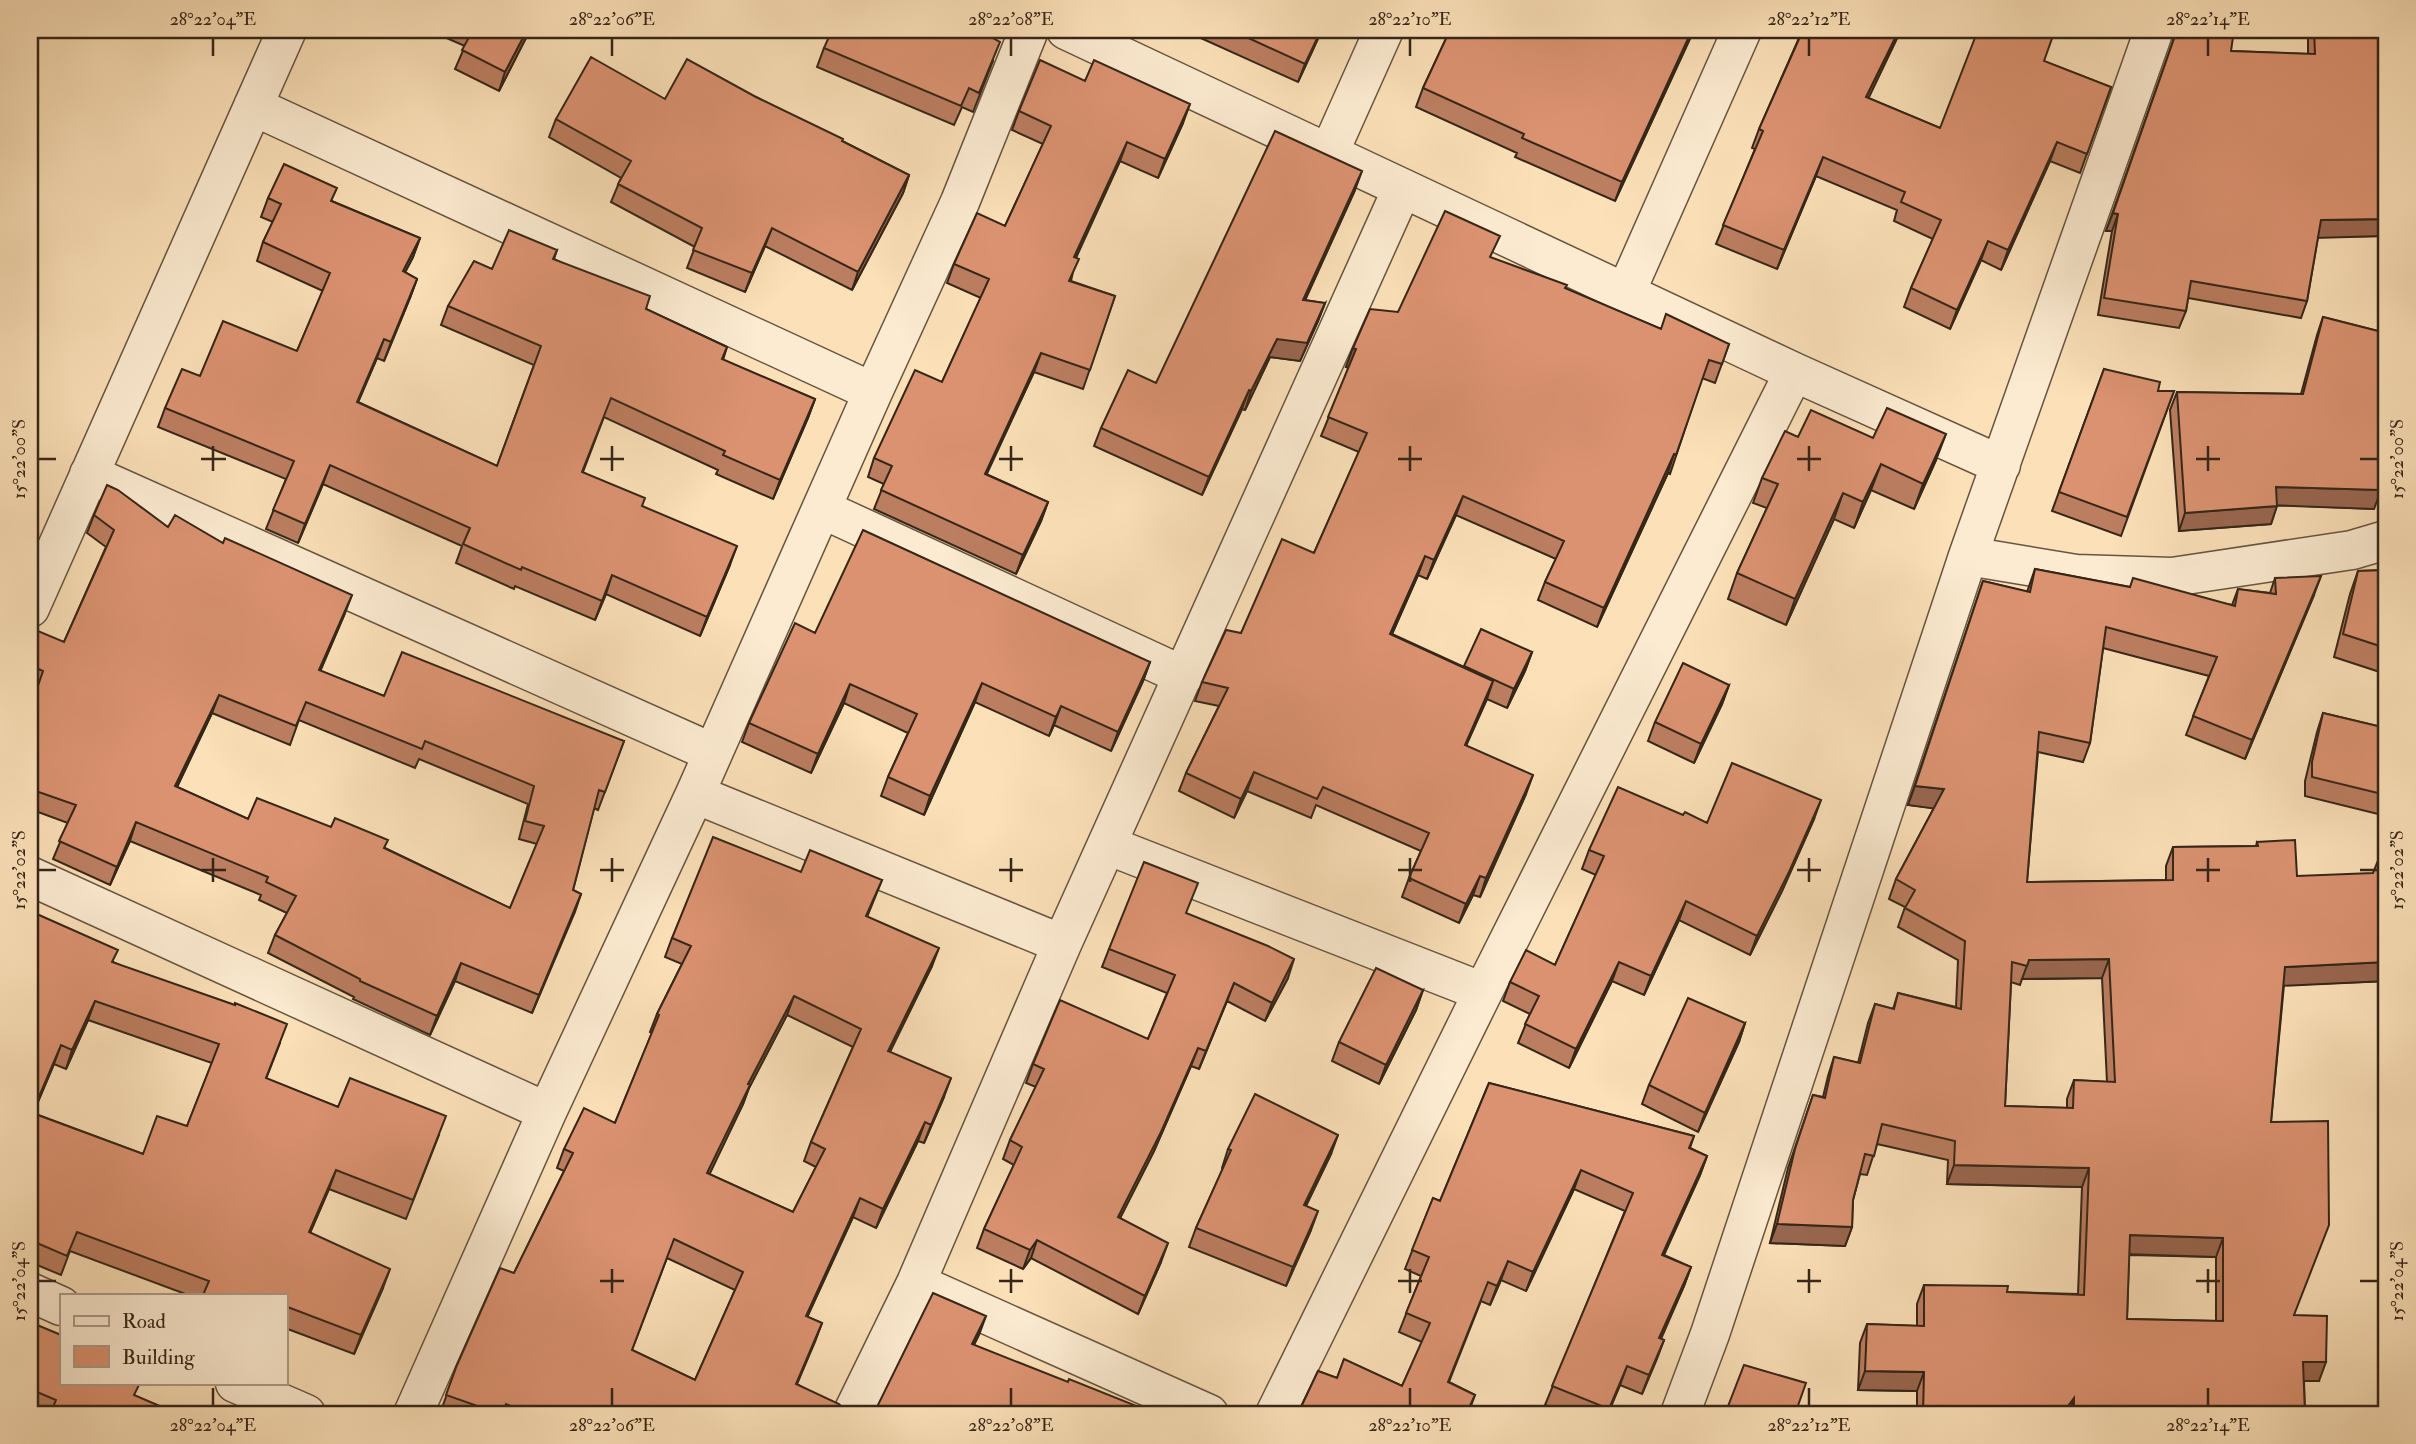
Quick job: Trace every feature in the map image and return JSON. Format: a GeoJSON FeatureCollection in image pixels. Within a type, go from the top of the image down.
{"type":"FeatureCollection","features":[{"type":"Feature","properties":{"kind":"street"},"geometry":{"type":"LineString","coordinates":[[30,608],[287,30]]}},
{"type":"Feature","properties":{"kind":"street"},"geometry":{"type":"LineString","coordinates":[[414,1414],[547,1112],[695,794],[960,202],[1029,30]]}},
{"type":"Feature","properties":{"kind":"street"},"geometry":{"type":"LineString","coordinates":[[1066,30],[1794,372],[2001,465]]}},
{"type":"Feature","properties":{"kind":"street"},"geometry":{"type":"LineString","coordinates":[[1329,153],[1384,30]]}},
{"type":"Feature","properties":{"kind":"street"},"geometry":{"type":"LineString","coordinates":[[1626,292],[1742,30]]}},
{"type":"Feature","properties":{"kind":"street"},"geometry":{"type":"LineString","coordinates":[[1680,1414],[1710,1334],[1968,556],[2154,30]]}},
{"type":"Feature","properties":{"kind":"street"},"geometry":{"type":"LineString","coordinates":[[253,106],[873,392]]}},
{"type":"Feature","properties":{"kind":"street"},"geometry":{"type":"LineString","coordinates":[[852,1414],[916,1283],[1062,944],[1402,189]]}},
{"type":"Feature","properties":{"kind":"street"},"geometry":{"type":"LineString","coordinates":[[1275,1414],[1794,372]]}},
{"type":"Feature","properties":{"kind":"street"},"geometry":{"type":"LineString","coordinates":[[89,474],[713,753]]}},
{"type":"Feature","properties":{"kind":"street"},"geometry":{"type":"LineString","coordinates":[[822,509],[1184,676]]}},
{"type":"Feature","properties":{"kind":"street"},"geometry":{"type":"LineString","coordinates":[[1968,556],[2076,574],[2172,577],[2352,550],[2386,540]]}},
{"type":"Feature","properties":{"kind":"street"},"geometry":{"type":"LineString","coordinates":[[695,794],[1062,944]]}},
{"type":"Feature","properties":{"kind":"street"},"geometry":{"type":"LineString","coordinates":[[1107,845],[1483,992]]}},
{"type":"Feature","properties":{"kind":"street"},"geometry":{"type":"LineString","coordinates":[[30,876],[547,1112]]}},
{"type":"Feature","properties":{"kind":"street"},"geometry":{"type":"LineString","coordinates":[[916,1283],[1209,1414]]}},
{"type":"Feature","properties":{"kind":"street"},"geometry":{"type":"LineString","coordinates":[[30,1292],[60,1306]]}},
{"type":"Feature","properties":{"kind":"street"},"geometry":{"type":"LineString","coordinates":[[237,1384],[306,1414]]}},
{"type":"Feature","properties":{"kind":"building"},"geometry":{"type":"Polygon","coordinates":[[[473,30],[527,30],[505,72],[462,50],[473,30]]]}},
{"type":"Feature","properties":{"kind":"building"},"geometry":{"type":"Polygon","coordinates":[[[832,30],[994,30],[991,37],[1000,42],[979,93],[969,88],[961,106],[824,48],[832,30]]]}},
{"type":"Feature","properties":{"kind":"building"},"geometry":{"type":"Polygon","coordinates":[[[1231,30],[1321,30],[1305,64],[1231,30]]]}},
{"type":"Feature","properties":{"kind":"building"},"geometry":{"type":"Polygon","coordinates":[[[1450,30],[1692,30],[1622,182],[1522,138],[1524,134],[1423,88],[1450,30]]]}},
{"type":"Feature","properties":{"kind":"building"},"geometry":{"type":"Polygon","coordinates":[[[1803,30],[1899,30],[1866,97],[1940,128],[1978,30],[2055,30],[2044,61],[2111,87],[2087,154],[2057,142],[2008,250],[1988,241],[1957,310],[1911,288],[1941,220],[1901,202],[1905,192],[1823,157],[1784,250],[1723,225],[1763,131],[1759,129],[1803,30]]]}},
{"type":"Feature","properties":{"kind":"building"},"geometry":{"type":"Polygon","coordinates":[[[2177,30],[2234,30],[2231,51],[2315,54],[2314,30],[2386,30],[2386,219],[2321,220],[2307,301],[2191,281],[2186,311],[2104,298],[2118,214],[2113,213],[2177,30]]]}},
{"type":"Feature","properties":{"kind":"building"},"geometry":{"type":"Polygon","coordinates":[[[591,57],[665,99],[687,59],[909,175],[858,272],[772,228],[752,273],[693,250],[702,228],[618,184],[631,161],[556,119],[591,57]]]}},
{"type":"Feature","properties":{"kind":"building"},"geometry":{"type":"Polygon","coordinates":[[[1040,60],[1085,81],[1094,60],[1190,104],[1165,159],[1127,142],[1074,257],[1079,259],[1069,281],[1115,296],[1090,370],[1041,353],[985,474],[1048,502],[1023,555],[881,490],[892,466],[874,458],[915,370],[942,382],[989,279],[954,264],[977,213],[1005,226],[1051,126],[1019,111],[1040,60]]]}},
{"type":"Feature","properties":{"kind":"building"},"geometry":{"type":"Polygon","coordinates":[[[1275,131],[1362,171],[1303,300],[1325,303],[1307,343],[1277,339],[1251,391],[1249,390],[1209,477],[1101,428],[1128,370],[1156,383],[1275,131]]]}},
{"type":"Feature","properties":{"kind":"building"},"geometry":{"type":"Polygon","coordinates":[[[284,164],[337,188],[331,201],[420,238],[403,271],[417,279],[391,342],[384,339],[357,402],[497,466],[541,346],[448,306],[474,261],[492,269],[509,230],[557,250],[553,259],[650,296],[646,309],[727,347],[722,359],[815,399],[780,480],[723,455],[725,451],[611,398],[582,472],[645,498],[642,506],[737,546],[707,617],[612,575],[602,601],[522,567],[521,570],[463,544],[470,528],[330,465],[305,524],[273,510],[294,461],[165,408],[182,369],[200,376],[223,321],[297,351],[330,273],[263,242],[281,204],[268,198],[284,164]]]}},
{"type":"Feature","properties":{"kind":"building"},"geometry":{"type":"Polygon","coordinates":[[[1445,211],[1500,236],[1490,257],[1567,285],[1565,288],[1661,329],[1666,314],[1729,344],[1722,364],[1709,360],[1676,455],[1674,454],[1604,608],[1545,582],[1564,541],[1463,496],[1434,560],[1425,556],[1390,634],[1493,681],[1465,745],[1533,775],[1486,878],[1480,876],[1466,904],[1409,878],[1429,833],[1323,787],[1317,799],[1254,772],[1241,799],[1186,773],[1228,688],[1202,682],[1226,630],[1241,633],[1282,539],[1314,553],[1367,433],[1328,417],[1370,309],[1398,312],[1445,211]]]}},
{"type":"Feature","properties":{"kind":"building"},"geometry":{"type":"Polygon","coordinates":[[[2323,317],[2386,333],[2386,445],[2382,444],[2381,490],[2276,487],[2277,506],[2185,513],[2177,392],[2303,394],[2323,317]]]}},
{"type":"Feature","properties":{"kind":"building"},"geometry":{"type":"Polygon","coordinates":[[[2104,369],[2160,382],[2158,391],[2174,391],[2127,517],[2059,492],[2104,369]]]}},
{"type":"Feature","properties":{"kind":"building"},"geometry":{"type":"Polygon","coordinates":[[[1887,408],[1946,434],[1923,484],[1881,464],[1863,502],[1843,493],[1795,599],[1737,573],[1778,484],[1762,478],[1785,431],[1798,437],[1811,410],[1873,438],[1887,408]]]}},
{"type":"Feature","properties":{"kind":"building"},"geometry":{"type":"Polygon","coordinates":[[[107,485],[118,490],[168,527],[175,515],[223,543],[225,538],[352,595],[319,670],[384,696],[402,652],[624,741],[605,792],[599,790],[573,890],[581,894],[539,995],[461,963],[437,1016],[360,981],[275,935],[296,896],[266,882],[268,877],[136,822],[117,867],[59,841],[76,805],[30,789],[30,709],[43,671],[30,665],[30,649],[38,631],[64,642],[114,530],[94,515],[107,485]],[[219,695],[175,786],[248,819],[257,798],[331,827],[335,818],[388,840],[384,848],[510,908],[544,826],[525,821],[534,786],[425,741],[422,749],[306,702],[296,726],[219,695]]]}},
{"type":"Feature","properties":{"kind":"building"},"geometry":{"type":"Polygon","coordinates":[[[863,530],[1150,662],[1118,732],[1061,706],[1056,717],[982,683],[930,796],[888,777],[917,714],[850,684],[818,754],[749,723],[795,623],[815,633],[863,530]]]}},
{"type":"Feature","properties":{"kind":"building"},"geometry":{"type":"Polygon","coordinates":[[[2035,569],[2130,587],[2133,578],[2235,606],[2238,589],[2276,594],[2275,578],[2321,576],[2252,740],[2193,716],[2217,657],[2106,627],[2090,743],[2039,732],[2027,882],[2173,880],[2173,847],[2258,846],[2257,842],[2295,840],[2297,876],[2373,873],[2386,841],[2386,962],[2285,967],[2271,1122],[2328,1121],[2329,1225],[2294,1315],[2327,1316],[2326,1362],[2303,1362],[2305,1414],[2074,1414],[2074,1398],[2062,1414],[1923,1414],[1924,1372],[1865,1371],[1867,1324],[1924,1326],[1924,1285],[2008,1286],[2007,1292],[2084,1295],[2089,1168],[1954,1165],[1955,1141],[1882,1124],[1874,1156],[1865,1154],[1853,1200],[1852,1227],[1777,1224],[1795,1149],[1813,1095],[1825,1098],[1834,1057],[1860,1063],[1875,1004],[1894,1009],[1898,993],[1961,1009],[1965,941],[1905,908],[1915,890],[1896,879],[1944,789],[1915,786],[1983,581],[2030,592],[2035,569]],[[2109,959],[2029,960],[2027,966],[2012,962],[2005,1106],[2073,1108],[2074,1080],[2115,1082],[2109,959]],[[2130,1235],[2127,1319],[2223,1321],[2223,1238],[2130,1235]]]}},
{"type":"Feature","properties":{"kind":"building"},"geometry":{"type":"Polygon","coordinates":[[[2386,570],[2386,648],[2343,634],[2358,571],[2386,570]]]}},
{"type":"Feature","properties":{"kind":"building"},"geometry":{"type":"Polygon","coordinates":[[[1481,629],[1532,652],[1514,689],[1464,666],[1481,629]]]}},
{"type":"Feature","properties":{"kind":"building"},"geometry":{"type":"Polygon","coordinates":[[[1683,663],[1729,685],[1701,744],[1655,722],[1683,663]]]}},
{"type":"Feature","properties":{"kind":"building"},"geometry":{"type":"Polygon","coordinates":[[[2323,713],[2386,728],[2386,795],[2312,777],[2312,762],[2323,713]]]}},
{"type":"Feature","properties":{"kind":"building"},"geometry":{"type":"Polygon","coordinates":[[[1732,763],[1821,800],[1757,936],[1686,901],[1651,976],[1619,962],[1576,1049],[1525,1024],[1539,996],[1510,982],[1526,950],[1555,965],[1604,856],[1589,850],[1618,787],[1707,823],[1732,763]]]}},
{"type":"Feature","properties":{"kind":"building"},"geometry":{"type":"Polygon","coordinates":[[[713,837],[801,872],[810,850],[882,880],[866,916],[939,948],[888,1051],[951,1078],[931,1125],[925,1122],[883,1209],[860,1198],[806,1316],[822,1323],[796,1384],[839,1404],[849,1414],[529,1414],[506,1404],[500,1414],[446,1395],[500,1268],[514,1273],[573,1153],[564,1149],[584,1108],[615,1123],[659,1015],[657,1014],[691,946],[672,938],[713,837]],[[794,996],[748,1084],[750,1085],[707,1173],[793,1212],[825,1149],[811,1142],[861,1029],[794,996]],[[674,1239],[632,1350],[695,1380],[743,1272],[674,1239]]]}},
{"type":"Feature","properties":{"kind":"building"},"geometry":{"type":"Polygon","coordinates":[[[1144,862],[1198,883],[1186,913],[1294,959],[1272,1003],[1234,983],[1206,1051],[1198,1048],[1161,1132],[1118,1217],[1168,1243],[1145,1296],[1037,1240],[1030,1250],[984,1229],[1022,1147],[1010,1140],[1044,1069],[1033,1064],[1060,1000],[1148,1039],[1175,975],[1109,949],[1144,862]]]}},
{"type":"Feature","properties":{"kind":"building"},"geometry":{"type":"Polygon","coordinates":[[[30,882],[37,885],[30,901],[30,882]]]}},
{"type":"Feature","properties":{"kind":"building"},"geometry":{"type":"Polygon","coordinates":[[[30,911],[118,950],[112,962],[235,1003],[287,1024],[266,1078],[338,1107],[350,1078],[446,1116],[413,1200],[336,1170],[309,1232],[390,1269],[361,1335],[287,1307],[287,1294],[203,1294],[209,1281],[77,1232],[67,1256],[30,1240],[30,911]],[[95,1001],[72,1050],[61,1045],[32,1113],[143,1154],[157,1116],[187,1126],[219,1044],[95,1001]]]}},
{"type":"Feature","properties":{"kind":"building"},"geometry":{"type":"Polygon","coordinates":[[[1376,968],[1423,990],[1386,1065],[1339,1042],[1376,968]]]}},
{"type":"Feature","properties":{"kind":"building"},"geometry":{"type":"Polygon","coordinates":[[[1688,998],[1745,1023],[1705,1113],[1649,1085],[1688,998]]]}},
{"type":"Feature","properties":{"kind":"building"},"geometry":{"type":"Polygon","coordinates":[[[1489,1083],[1694,1136],[1689,1148],[1707,1156],[1662,1255],[1691,1267],[1659,1338],[1664,1340],[1649,1375],[1627,1366],[1609,1409],[1552,1386],[1633,1193],[1581,1170],[1533,1272],[1508,1261],[1497,1286],[1488,1282],[1448,1382],[1475,1395],[1466,1414],[1291,1414],[1302,1405],[1318,1371],[1337,1378],[1344,1359],[1402,1386],[1430,1323],[1406,1313],[1429,1257],[1412,1250],[1433,1198],[1440,1201],[1489,1083]]]}},
{"type":"Feature","properties":{"kind":"building"},"geometry":{"type":"Polygon","coordinates":[[[1255,1094],[1338,1135],[1304,1205],[1318,1211],[1293,1267],[1196,1228],[1231,1150],[1228,1149],[1255,1094]]]}},
{"type":"Feature","properties":{"kind":"building"},"geometry":{"type":"Polygon","coordinates":[[[933,1293],[986,1316],[972,1344],[1139,1407],[1136,1414],[869,1414],[878,1405],[933,1293]]]}},
{"type":"Feature","properties":{"kind":"building"},"geometry":{"type":"Polygon","coordinates":[[[30,1322],[60,1335],[60,1384],[140,1384],[134,1395],[178,1414],[50,1414],[56,1400],[30,1389],[30,1322]]]}},
{"type":"Feature","properties":{"kind":"building"},"geometry":{"type":"Polygon","coordinates":[[[1744,1365],[1806,1383],[1795,1414],[1725,1414],[1744,1365]]]}}]}
